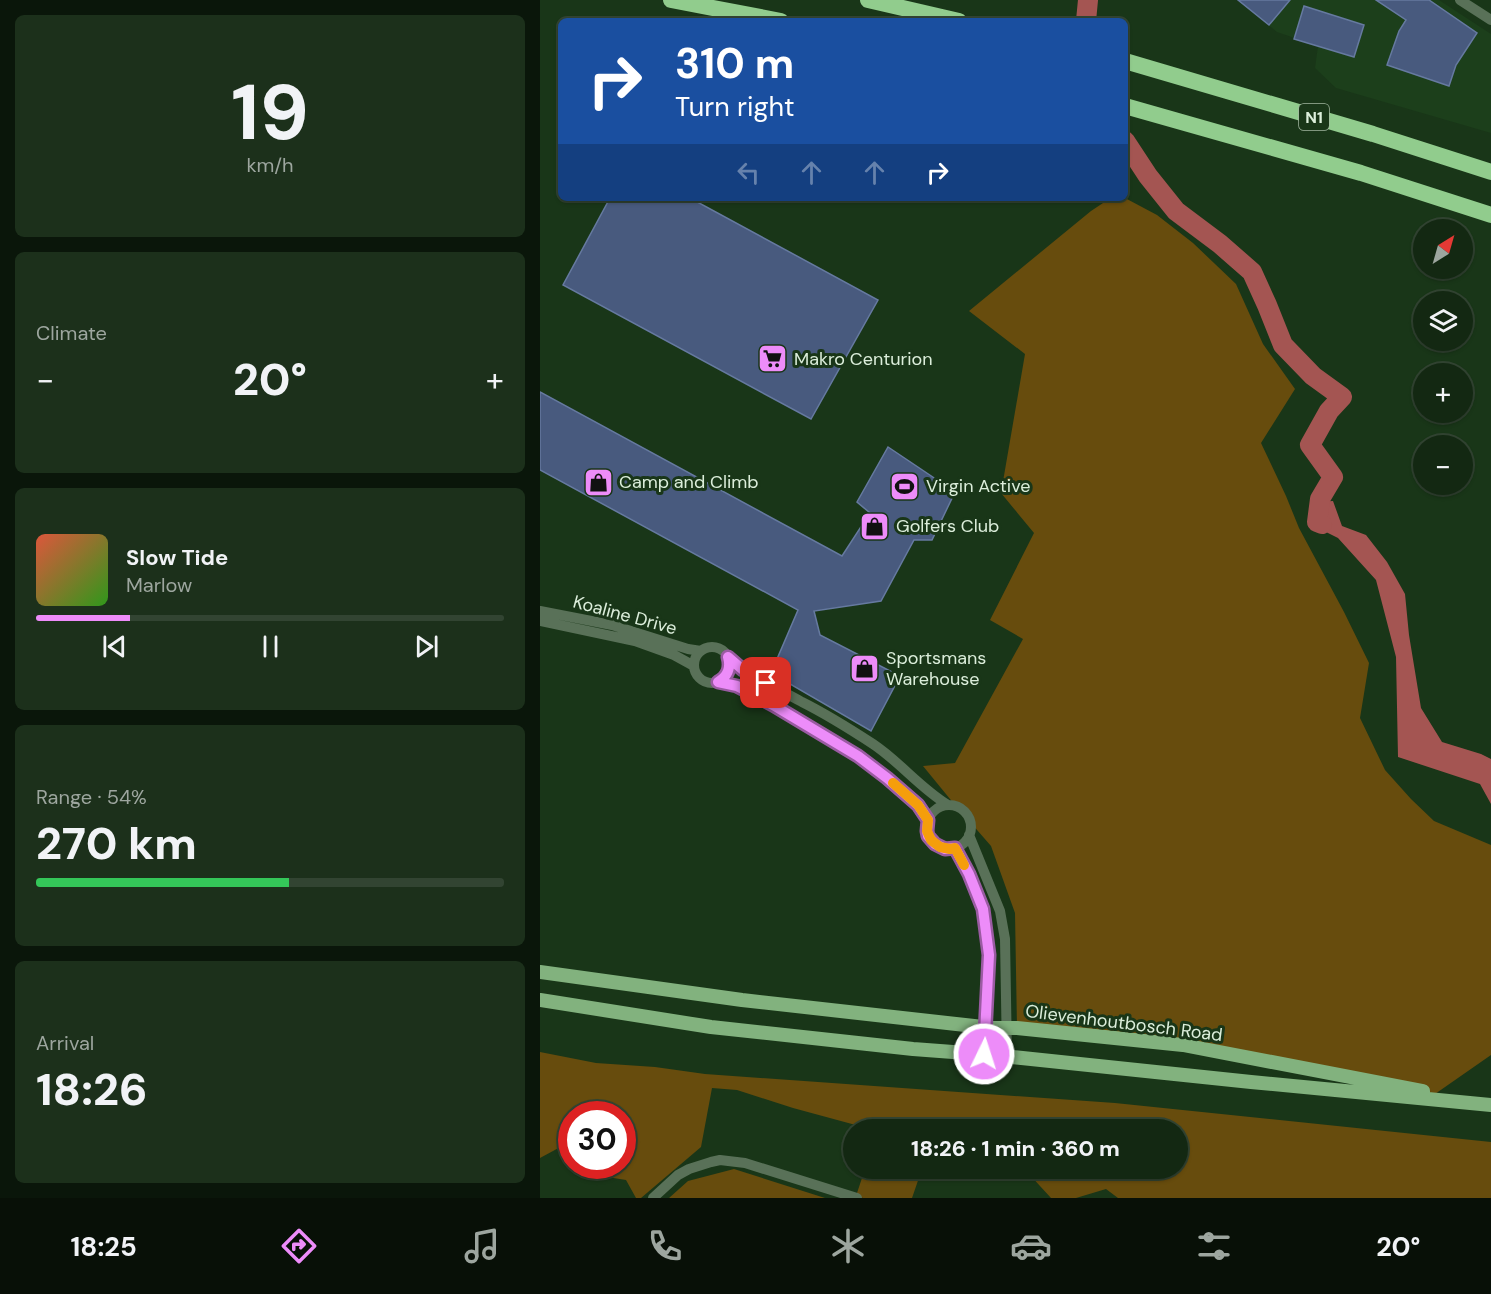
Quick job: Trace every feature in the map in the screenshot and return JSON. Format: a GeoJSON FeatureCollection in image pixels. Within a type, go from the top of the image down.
{"type":"FeatureCollection","features":[{"type":"Feature","properties":{"kind":"highway"},"geometry":{"type":"LineString","coordinates":[[671,0],[765,18]]}},
{"type":"Feature","properties":{"kind":"highway"},"geometry":{"type":"LineString","coordinates":[[868,0],[945,18]]}},
{"type":"Feature","properties":{"kind":"highway","name":"N1"},"geometry":{"type":"LineString","coordinates":[[1131,62],[1373,134],[1491,172]]}},
{"type":"Feature","properties":{"kind":"highway","name":"N1"},"geometry":{"type":"LineString","coordinates":[[1128,107],[1361,173],[1491,215]]}},
{"type":"Feature","properties":{"kind":"main road","name":"Olievenhoutbosch Road"},"geometry":{"type":"LineString","coordinates":[[540,972],[742,1000],[986,1027],[1017,1028],[1183,1045],[1489,1104]]}},
{"type":"Feature","properties":{"kind":"main road","name":"Olievenhoutbosch Road"},"geometry":{"type":"LineString","coordinates":[[540,1000],[711,1027],[912,1049],[1007,1056],[1489,1104]]}},
{"type":"Feature","properties":{"kind":"street"},"geometry":{"type":"LineString","coordinates":[[1460,0],[1491,20]]}},
{"type":"Feature","properties":{"kind":"street","name":"Koaline Drive"},"geometry":{"type":"LineString","coordinates":[[540,611],[612,625],[701,651]]}},
{"type":"Feature","properties":{"kind":"street","name":"Koaline Drive"},"geometry":{"type":"LineString","coordinates":[[540,621],[635,641],[674,654],[694,666]]}},
{"type":"Feature","properties":{"kind":"street"},"geometry":{"type":"LineString","coordinates":[[928,820],[918,805],[870,764],[844,746],[782,709],[737,686],[702,680],[694,666],[701,651],[706,648],[718,648],[743,670],[804,703],[880,749],[934,796],[948,805],[958,807],[967,814],[971,824],[969,835],[964,843],[950,849],[940,847],[931,840],[927,831],[928,820],[934,811],[948,805]]}},
{"type":"Feature","properties":{"kind":"street"},"geometry":{"type":"LineString","coordinates":[[718,682],[727,674],[728,657]]}},
{"type":"Feature","properties":{"kind":"street"},"geometry":{"type":"LineString","coordinates":[[870,764],[880,749]]}},
{"type":"Feature","properties":{"kind":"street"},"geometry":{"type":"LineString","coordinates":[[969,835],[999,911],[1005,939],[1007,1056]]}},
{"type":"Feature","properties":{"kind":"street"},"geometry":{"type":"LineString","coordinates":[[955,848],[969,874],[983,909],[989,955],[984,1054]]}},
{"type":"Feature","properties":{"kind":"street"},"geometry":{"type":"LineString","coordinates":[[653,1198],[678,1175],[689,1169],[720,1160],[745,1163],[857,1198]]}},
{"type":"Feature","properties":{"kind":"shaded area"},"geometry":{"type":"Polygon","coordinates":[[[1238,0],[1439,0],[1491,34],[1491,133],[1336,88],[1315,68],[1318,46],[1277,32],[1238,0]]]}},
{"type":"Feature","properties":{"kind":"shaded area"},"geometry":{"type":"Polygon","coordinates":[[[1128,200],[1157,215],[1193,243],[1236,284],[1263,344],[1295,389],[1261,443],[1299,528],[1369,663],[1360,718],[1385,770],[1411,799],[1434,821],[1491,845],[1491,1055],[1435,1094],[1245,1057],[1017,1028],[1015,913],[991,846],[923,766],[955,763],[1023,639],[990,620],[1034,533],[1001,493],[1025,354],[969,311],[1106,201],[1128,200]]]}},
{"type":"Feature","properties":{"kind":"shaded area"},"geometry":{"type":"Polygon","coordinates":[[[1333,501],[1342,526],[1366,535],[1387,562],[1405,594],[1421,708],[1442,742],[1491,759],[1491,804],[1480,784],[1398,757],[1396,657],[1376,580],[1338,538],[1312,525],[1315,502],[1333,501]]]}},
{"type":"Feature","properties":{"kind":"shaded area"},"geometry":{"type":"Polygon","coordinates":[[[540,1052],[596,1063],[655,1067],[705,1074],[1115,1103],[1491,1142],[1491,1198],[1118,1198],[1106,1189],[1076,1198],[1051,1198],[1034,1179],[1188,1179],[1188,1119],[843,1119],[843,1122],[737,1090],[712,1088],[701,1147],[641,1198],[636,1198],[626,1180],[620,1179],[636,1179],[636,1101],[558,1101],[558,1148],[540,1158],[540,1052]]]}},
{"type":"Feature","properties":{"kind":"shaded area"},"geometry":{"type":"Polygon","coordinates":[[[734,1169],[825,1198],[669,1198],[688,1181],[734,1169]]]}},
{"type":"Feature","properties":{"kind":"shaded area"},"geometry":{"type":"Polygon","coordinates":[[[862,1179],[919,1179],[912,1198],[856,1196],[862,1179]]]}},
{"type":"Feature","properties":{"kind":"building"},"geometry":{"type":"Polygon","coordinates":[[[1238,0],[1290,0],[1269,25],[1238,0]]]}},
{"type":"Feature","properties":{"kind":"building"},"geometry":{"type":"Polygon","coordinates":[[[1376,0],[1429,0],[1477,33],[1456,65],[1449,86],[1387,65],[1399,31],[1406,20],[1376,0]]]}},
{"type":"Feature","properties":{"kind":"building"},"geometry":{"type":"Polygon","coordinates":[[[1304,6],[1364,25],[1354,57],[1294,39],[1304,6]]]}},
{"type":"Feature","properties":{"kind":"building","name":"Makro Centurion"},"geometry":{"type":"Polygon","coordinates":[[[608,201],[696,201],[878,300],[811,419],[563,285],[608,201]]]}},
{"type":"Feature","properties":{"kind":"building"},"geometry":{"type":"Polygon","coordinates":[[[540,392],[842,556],[870,513],[857,502],[888,447],[955,492],[932,540],[914,540],[881,601],[814,611],[820,635],[900,676],[871,731],[771,673],[798,610],[540,470],[540,392]]]}},
{"type":"Feature","properties":{"kind":"waterway"},"geometry":{"type":"LineString","coordinates":[[1086,18],[1088,0]]}},
{"type":"Feature","properties":{"kind":"waterway"},"geometry":{"type":"LineString","coordinates":[[1128,146],[1148,176],[1176,211],[1220,244],[1252,272],[1283,345],[1313,376],[1342,397],[1329,411],[1310,445],[1333,477],[1320,499],[1317,522],[1322,524]]}},
{"type":"Feature","properties":{"kind":"slow traffic"},"geometry":{"type":"LineString","coordinates":[[893,783],[918,805],[928,820],[927,831],[931,840],[945,849],[955,848],[964,865]]}},
{"type":"Feature","properties":{"kind":"place","name":"Makro Centurion"},"geometry":{"type":"Point","coordinates":[773,359]}},
{"type":"Feature","properties":{"kind":"place","name":"Camp and Climb"},"geometry":{"type":"Point","coordinates":[598,482]}},
{"type":"Feature","properties":{"kind":"place","name":"Virgin Active"},"geometry":{"type":"Point","coordinates":[905,486]}},
{"type":"Feature","properties":{"kind":"place","name":"Golfers Club"},"geometry":{"type":"Point","coordinates":[875,526]}},
{"type":"Feature","properties":{"kind":"place","name":"Sportsmans Warehouse"},"geometry":{"type":"Point","coordinates":[865,668]}},
{"type":"Feature","properties":{"kind":"route"},"geometry":{"type":"LineString","coordinates":[[766,683],[743,670],[728,657],[727,674],[718,682],[737,686],[791,714],[870,764],[918,805],[928,820],[928,836],[935,844],[945,849],[955,848],[969,874],[983,909],[989,955],[984,1054]]}}]}
